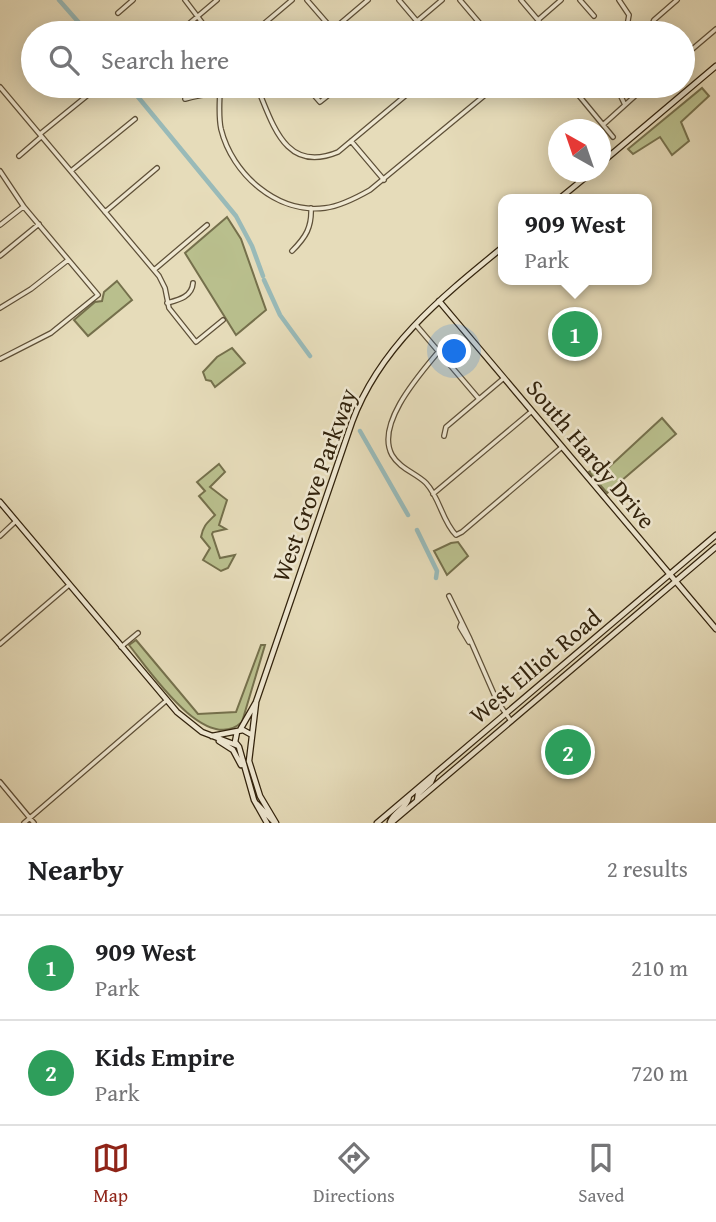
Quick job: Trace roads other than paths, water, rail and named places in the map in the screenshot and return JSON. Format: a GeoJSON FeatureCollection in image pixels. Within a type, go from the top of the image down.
{"type":"FeatureCollection","features":[{"type":"Feature","properties":{"kind":"street"},"geometry":{"type":"LineString","coordinates":[[118,13],[133,0]]}},
{"type":"Feature","properties":{"kind":"street"},"geometry":{"type":"LineString","coordinates":[[185,0],[202,21]]}},
{"type":"Feature","properties":{"kind":"street"},"geometry":{"type":"LineString","coordinates":[[192,21],[217,0]]}},
{"type":"Feature","properties":{"kind":"street"},"geometry":{"type":"LineString","coordinates":[[267,21],[292,0]]}},
{"type":"Feature","properties":{"kind":"street"},"geometry":{"type":"LineString","coordinates":[[307,0],[323,21]]}},
{"type":"Feature","properties":{"kind":"street"},"geometry":{"type":"LineString","coordinates":[[344,21],[368,0]]}},
{"type":"Feature","properties":{"kind":"street"},"geometry":{"type":"LineString","coordinates":[[399,0],[417,21],[442,0]]}},
{"type":"Feature","properties":{"kind":"street"},"geometry":{"type":"LineString","coordinates":[[460,0],[478,21]]}},
{"type":"Feature","properties":{"kind":"street"},"geometry":{"type":"LineString","coordinates":[[521,0],[538,20],[561,0]]}},
{"type":"Feature","properties":{"kind":"street"},"geometry":{"type":"LineString","coordinates":[[580,0],[594,16]]}},
{"type":"Feature","properties":{"kind":"street"},"geometry":{"type":"LineString","coordinates":[[619,0],[629,15],[628,21]]}},
{"type":"Feature","properties":{"kind":"street"},"geometry":{"type":"LineString","coordinates":[[654,21],[677,0]]}},
{"type":"Feature","properties":{"kind":"street"},"geometry":{"type":"LineString","coordinates":[[695,47],[716,29]]}},
{"type":"Feature","properties":{"kind":"street"},"geometry":{"type":"LineString","coordinates":[[695,84],[716,65]]}},
{"type":"Feature","properties":{"kind":"street"},"geometry":{"type":"LineString","coordinates":[[0,87],[154,270],[165,288],[167,303],[173,314],[196,342],[223,320]]}},
{"type":"Feature","properties":{"kind":"street"},"geometry":{"type":"LineString","coordinates":[[19,156],[85,98]]}},
{"type":"Feature","properties":{"kind":"street"},"geometry":{"type":"LineString","coordinates":[[220,98],[221,128],[236,162],[265,192],[289,204],[311,208],[324,208],[352,200],[384,180],[481,98]]}},
{"type":"Feature","properties":{"kind":"street"},"geometry":{"type":"LineString","coordinates":[[263,98],[281,140],[289,149],[300,155],[326,157],[338,152],[403,98]]}},
{"type":"Feature","properties":{"kind":"street"},"geometry":{"type":"LineString","coordinates":[[581,98],[598,119]]}},
{"type":"Feature","properties":{"kind":"street"},"geometry":{"type":"LineString","coordinates":[[621,98],[625,105]]}},
{"type":"Feature","properties":{"kind":"street"},"geometry":{"type":"LineString","coordinates":[[610,119],[630,98]]}},
{"type":"Feature","properties":{"kind":"street"},"geometry":{"type":"LineString","coordinates":[[611,155],[678,98]]}},
{"type":"Feature","properties":{"kind":"street"},"geometry":{"type":"LineString","coordinates":[[71,171],[135,118]]}},
{"type":"Feature","properties":{"kind":"street"},"geometry":{"type":"LineString","coordinates":[[351,141],[384,180]]}},
{"type":"Feature","properties":{"kind":"street"},"geometry":{"type":"LineString","coordinates":[[105,212],[157,168]]}},
{"type":"Feature","properties":{"kind":"street"},"geometry":{"type":"LineString","coordinates":[[0,171],[24,207],[98,295],[51,332],[0,359]]}},
{"type":"Feature","properties":{"kind":"street"},"geometry":{"type":"LineString","coordinates":[[565,194],[580,182]]}},
{"type":"Feature","properties":{"kind":"street"},"geometry":{"type":"LineString","coordinates":[[0,225],[24,207]]}},
{"type":"Feature","properties":{"kind":"street"},"geometry":{"type":"LineString","coordinates":[[292,251],[306,236],[311,220],[311,208]]}},
{"type":"Feature","properties":{"kind":"street"},"geometry":{"type":"LineString","coordinates":[[0,256],[39,224]]}},
{"type":"Feature","properties":{"kind":"street"},"geometry":{"type":"LineString","coordinates":[[154,270],[207,225]]}},
{"type":"Feature","properties":{"kind":"street","name":"West Grove Parkway"},"geometry":{"type":"LineString","coordinates":[[239,731],[256,702],[353,419],[380,366],[414,323],[498,251]]}},
{"type":"Feature","properties":{"kind":"street"},"geometry":{"type":"LineString","coordinates":[[0,308],[31,289],[68,260]]}},
{"type":"Feature","properties":{"kind":"street"},"geometry":{"type":"LineString","coordinates":[[167,303],[187,296],[193,283]]}},
{"type":"Feature","properties":{"kind":"street","name":"South Hardy Drive"},"geometry":{"type":"LineString","coordinates":[[439,301],[716,629]]}},
{"type":"Feature","properties":{"kind":"street"},"geometry":{"type":"LineString","coordinates":[[414,323],[479,398]]}},
{"type":"Feature","properties":{"kind":"street"},"geometry":{"type":"LineString","coordinates":[[439,351],[406,395],[390,425],[388,444],[397,462],[425,482],[456,536],[562,447]]}},
{"type":"Feature","properties":{"kind":"street"},"geometry":{"type":"LineString","coordinates":[[444,436],[446,426],[504,378]]}},
{"type":"Feature","properties":{"kind":"street"},"geometry":{"type":"LineString","coordinates":[[433,494],[532,411]]}},
{"type":"Feature","properties":{"kind":"street"},"geometry":{"type":"LineString","coordinates":[[0,502],[184,720],[233,750],[247,778]]}},
{"type":"Feature","properties":{"kind":"street"},"geometry":{"type":"LineString","coordinates":[[0,536],[16,521]]}},
{"type":"Feature","properties":{"kind":"street","name":"West Elliot Road"},"geometry":{"type":"LineString","coordinates":[[377,823],[716,535]]}},
{"type":"Feature","properties":{"kind":"street","name":"West Elliot Road"},"geometry":{"type":"LineString","coordinates":[[391,823],[716,547]]}},
{"type":"Feature","properties":{"kind":"street"},"geometry":{"type":"LineString","coordinates":[[0,644],[69,585]]}},
{"type":"Feature","properties":{"kind":"street"},"geometry":{"type":"LineString","coordinates":[[449,596],[505,714],[511,721]]}},
{"type":"Feature","properties":{"kind":"street"},"geometry":{"type":"LineString","coordinates":[[121,647],[138,633]]}},
{"type":"Feature","properties":{"kind":"street"},"geometry":{"type":"LineString","coordinates":[[23,823],[167,700]]}},
{"type":"Feature","properties":{"kind":"street","name":"West Grove Parkway"},"geometry":{"type":"LineString","coordinates":[[252,736],[256,702]]}},
{"type":"Feature","properties":{"kind":"street"},"geometry":{"type":"LineString","coordinates":[[209,735],[246,730],[252,736],[249,761],[260,796],[275,823]]}},
{"type":"Feature","properties":{"kind":"street"},"geometry":{"type":"LineString","coordinates":[[239,731],[234,740],[256,804],[267,823]]}},
{"type":"Feature","properties":{"kind":"street"},"geometry":{"type":"LineString","coordinates":[[209,735],[244,748],[251,745]]}},
{"type":"Feature","properties":{"kind":"street"},"geometry":{"type":"LineString","coordinates":[[416,802],[417,795],[431,782],[434,775]]}},
{"type":"Feature","properties":{"kind":"street"},"geometry":{"type":"LineString","coordinates":[[0,782],[34,823]]}},
{"type":"Feature","properties":{"kind":"street"},"geometry":{"type":"LineString","coordinates":[[391,823],[392,817],[408,803],[410,795]]}},
{"type":"Feature","properties":{"kind":"street"},"geometry":{"type":"LineString","coordinates":[[256,804],[261,806],[269,820],[275,823]]}},
{"type":"Feature","properties":{"kind":"waterway"},"geometry":{"type":"LineString","coordinates":[[59,0],[77,21]]}},
{"type":"Feature","properties":{"kind":"waterway"},"geometry":{"type":"LineString","coordinates":[[139,98],[236,216],[252,246],[263,276]]}},
{"type":"Feature","properties":{"kind":"waterway"},"geometry":{"type":"LineString","coordinates":[[264,280],[280,315],[310,356]]}},
{"type":"Feature","properties":{"kind":"waterway"},"geometry":{"type":"LineString","coordinates":[[360,431],[408,515]]}},
{"type":"Feature","properties":{"kind":"waterway"},"geometry":{"type":"LineString","coordinates":[[417,530],[437,571],[436,578]]}},
{"type":"Feature","properties":{"kind":"place","name":"909 West"},"geometry":{"type":"Point","coordinates":[575,334]}},
{"type":"Feature","properties":{"kind":"place","name":"Kids Empire"},"geometry":{"type":"Point","coordinates":[568,752]}}]}
